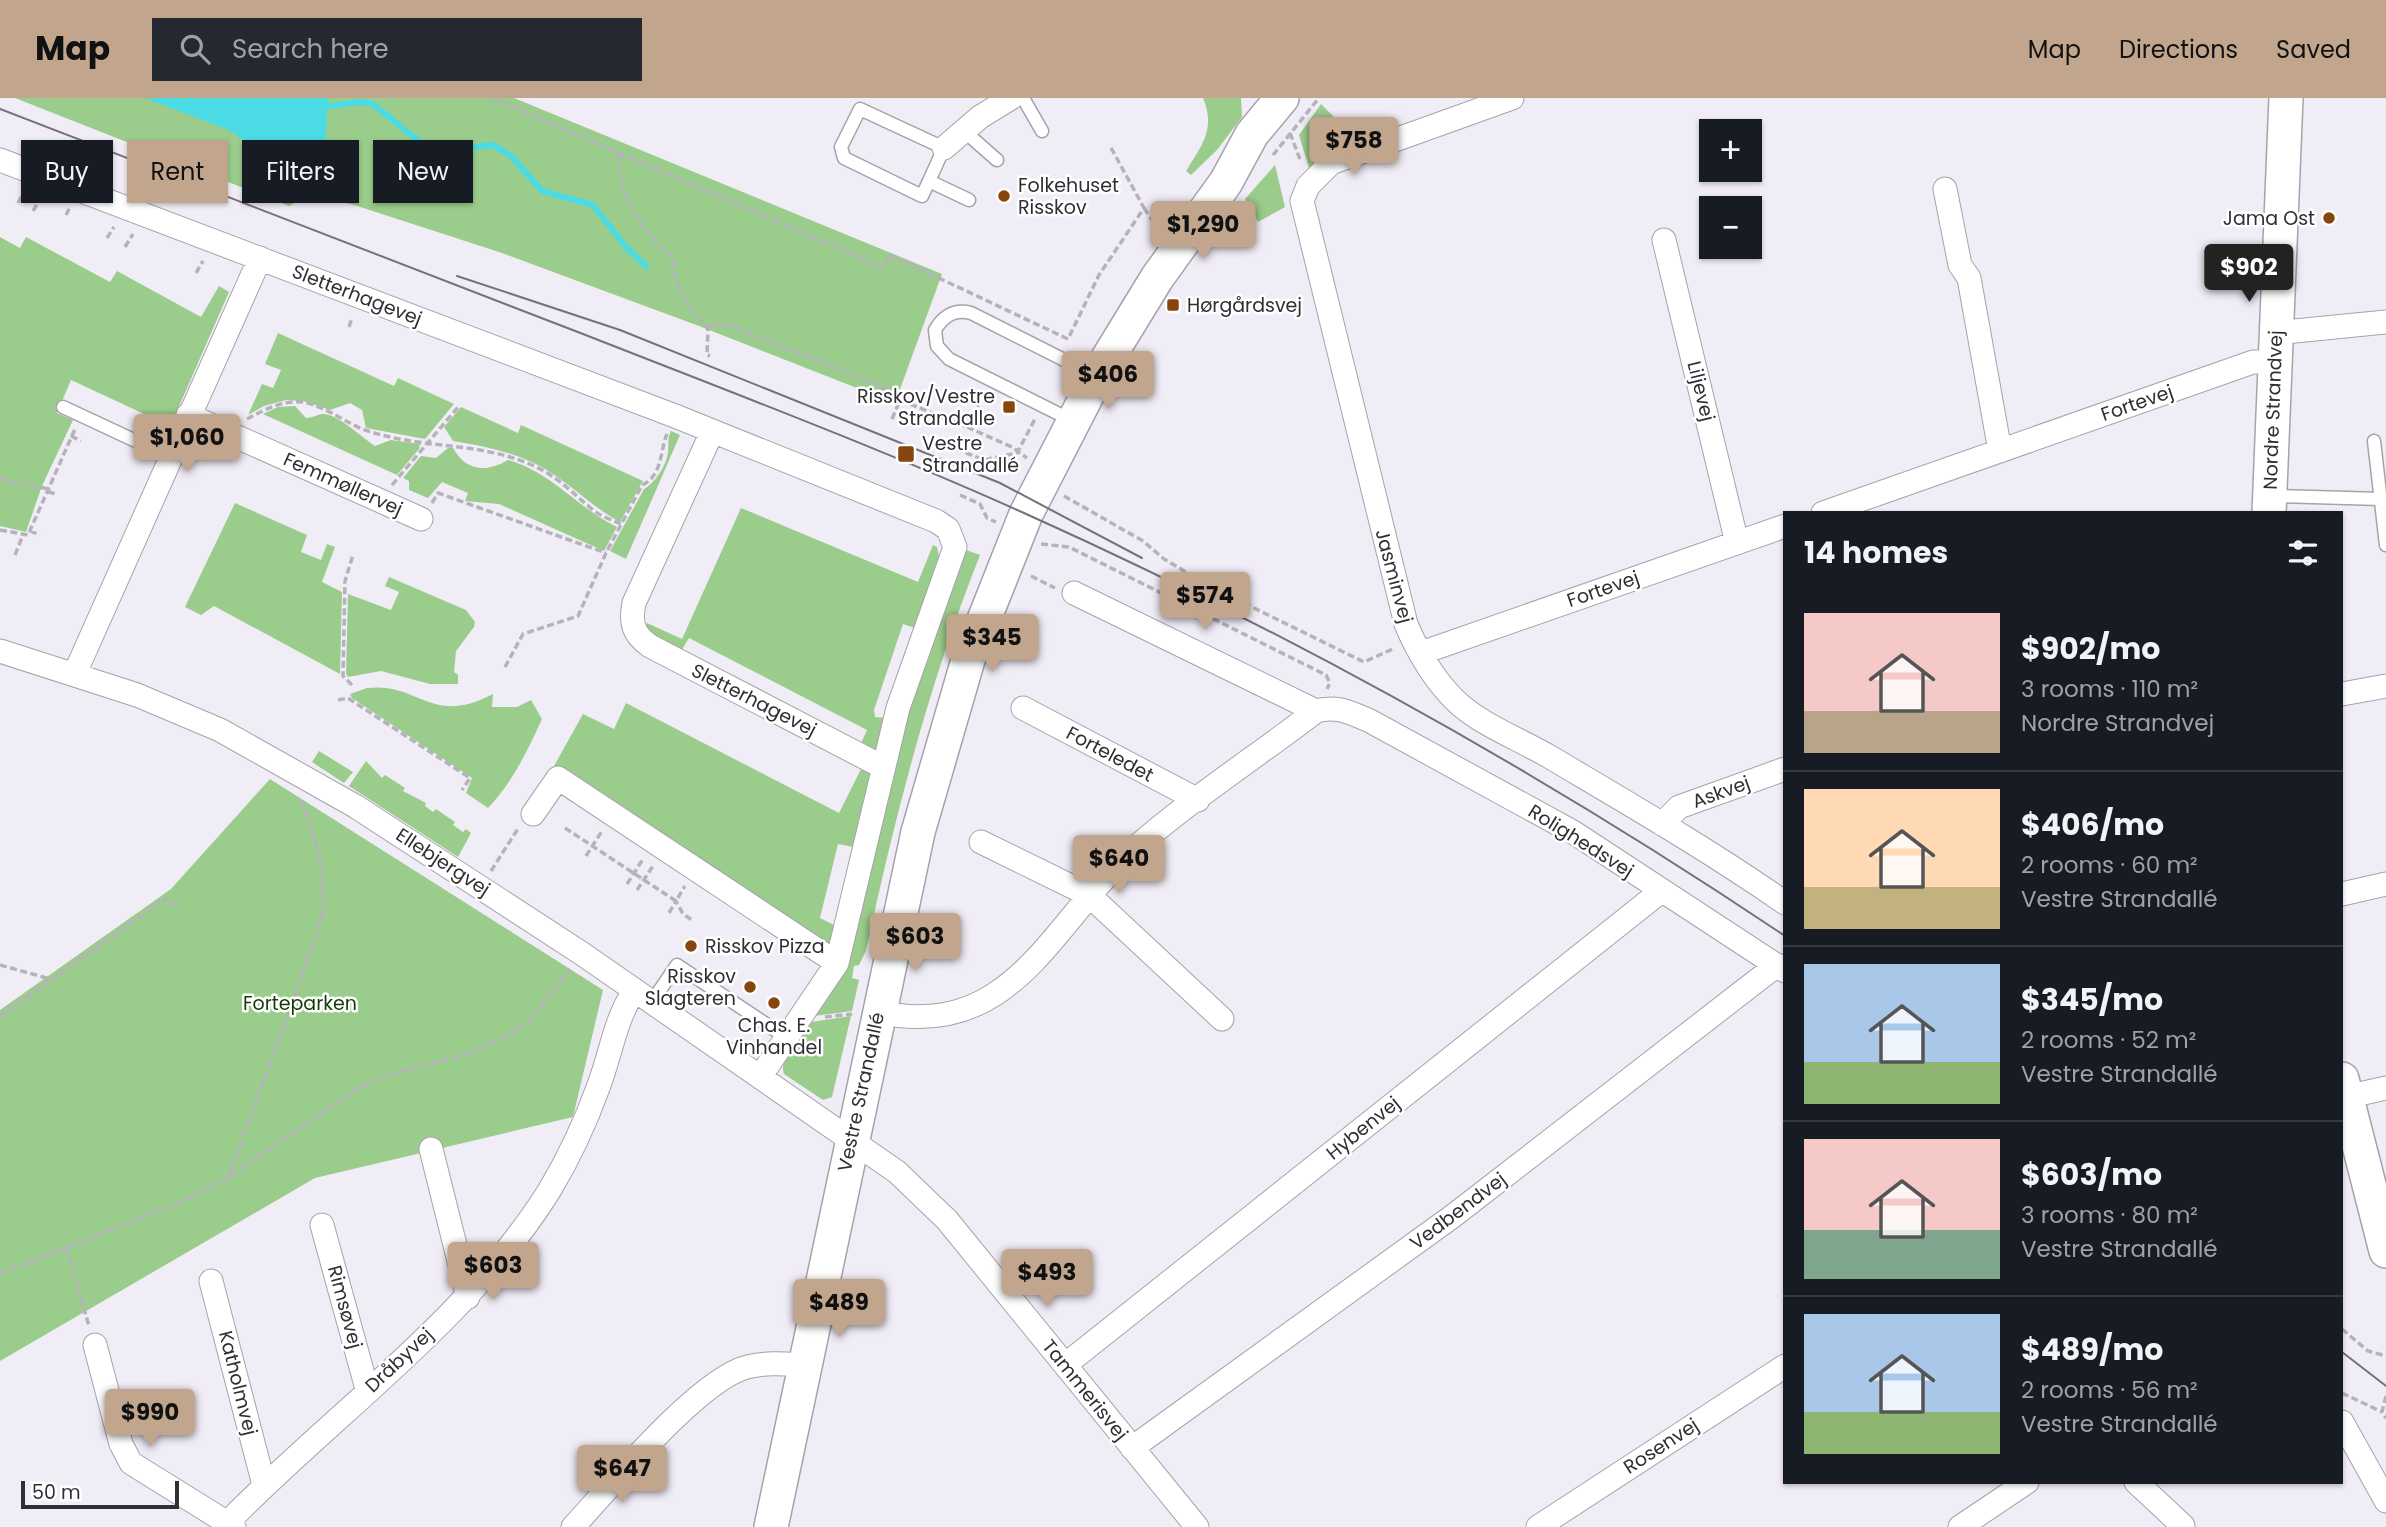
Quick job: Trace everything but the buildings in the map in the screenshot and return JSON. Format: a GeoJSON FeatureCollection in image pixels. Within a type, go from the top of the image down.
{"type":"FeatureCollection","features":[{"type":"Feature","properties":{"kind":"street"},"geometry":{"type":"LineString","coordinates":[[944,148],[1011,98]]}},
{"type":"Feature","properties":{"kind":"street"},"geometry":{"type":"LineString","coordinates":[[1308,186],[1321,170],[1345,157],[1512,98]]}},
{"type":"Feature","properties":{"kind":"street","name":"Nordre Strandvej"},"geometry":{"type":"LineString","coordinates":[[2270,504],[2286,98]]}},
{"type":"Feature","properties":{"kind":"street","name":"Vestre Strandallé"},"geometry":{"type":"LineString","coordinates":[[771,1527],[807,1365],[850,1139],[869,1014],[933,772],[968,660],[1018,533],[1072,420],[1097,376],[1157,278],[1226,183],[1252,134],[1291,99]]}},
{"type":"Feature","properties":{"kind":"street","name":"Sletterhagevej"},"geometry":{"type":"LineString","coordinates":[[0,160],[675,416],[936,521],[948,529],[955,547],[898,708],[837,963],[760,1077]]}},
{"type":"Feature","properties":{"kind":"street","name":"Jasminvej"},"geometry":{"type":"LineString","coordinates":[[1308,186],[1302,201],[1304,216],[1392,572],[1417,646],[1449,695],[1475,716],[1511,733],[1662,824],[1783,902]]}},
{"type":"Feature","properties":{"kind":"street"},"geometry":{"type":"LineString","coordinates":[[1945,190],[1960,265],[1969,278],[2000,451]]}},
{"type":"Feature","properties":{"kind":"street","name":"Liljevej"},"geometry":{"type":"LineString","coordinates":[[1664,240],[1737,542]]}},
{"type":"Feature","properties":{"kind":"street"},"geometry":{"type":"LineString","coordinates":[[75,673],[260,258]]}},
{"type":"Feature","properties":{"kind":"street","name":"Fortevej"},"geometry":{"type":"LineString","coordinates":[[1829,511],[2253,362],[2275,348],[2386,322]]}},
{"type":"Feature","properties":{"kind":"street","name":"Femmøllervej"},"geometry":{"type":"LineString","coordinates":[[188,415],[421,519]]}},
{"type":"Feature","properties":{"kind":"street","name":"Sletterhagevej"},"geometry":{"type":"LineString","coordinates":[[712,432],[634,603],[631,617],[634,630],[650,646],[883,767]]}},
{"type":"Feature","properties":{"kind":"street","name":"Fortevej"},"geometry":{"type":"LineString","coordinates":[[1417,646],[1783,527]]}},
{"type":"Feature","properties":{"kind":"street"},"geometry":{"type":"LineString","coordinates":[[1074,593],[1316,711],[1341,709]]}},
{"type":"Feature","properties":{"kind":"street","name":"Ellebjergvej"},"geometry":{"type":"LineString","coordinates":[[0,651],[75,673],[220,730],[296,771],[355,806],[581,954],[850,1139]]}},
{"type":"Feature","properties":{"kind":"street"},"geometry":{"type":"LineString","coordinates":[[2343,694],[2386,686]]}},
{"type":"Feature","properties":{"kind":"street","name":"Forteledet"},"geometry":{"type":"LineString","coordinates":[[1023,708],[1198,800]]}},
{"type":"Feature","properties":{"kind":"street","name":"Rolighedsvej"},"geometry":{"type":"LineString","coordinates":[[1341,709],[1370,721],[1573,832],[1660,892],[1781,968]]}},
{"type":"Feature","properties":{"kind":"street"},"geometry":{"type":"LineString","coordinates":[[869,1014],[906,1019],[948,1013],[977,1004],[1001,992],[1040,957],[1089,895],[1134,849],[1316,711]]}},
{"type":"Feature","properties":{"kind":"street","name":"Askvej"},"geometry":{"type":"LineString","coordinates":[[1662,824],[1679,807],[1783,770]]}},
{"type":"Feature","properties":{"kind":"street"},"geometry":{"type":"LineString","coordinates":[[534,814],[558,778],[837,963]]}},
{"type":"Feature","properties":{"kind":"street"},"geometry":{"type":"LineString","coordinates":[[981,842],[1089,895],[1222,1019]]}},
{"type":"Feature","properties":{"kind":"street"},"geometry":{"type":"LineString","coordinates":[[2343,894],[2386,884]]}},
{"type":"Feature","properties":{"kind":"street","name":"Hybenvej"},"geometry":{"type":"LineString","coordinates":[[1065,1365],[1660,892]]}},
{"type":"Feature","properties":{"kind":"street","name":"Vedbendvej"},"geometry":{"type":"LineString","coordinates":[[1132,1448],[1453,1216],[1781,968]]}},
{"type":"Feature","properties":{"kind":"street","name":"Dråbyvej"},"geometry":{"type":"LineString","coordinates":[[231,1524],[264,1485],[468,1297],[512,1245],[565,1162],[600,1084],[623,1007],[643,997]]}},
{"type":"Feature","properties":{"kind":"street"},"geometry":{"type":"LineString","coordinates":[[2386,1088],[2344,1088],[2386,1251]]}},
{"type":"Feature","properties":{"kind":"street","name":"Tammerisvej"},"geometry":{"type":"LineString","coordinates":[[850,1139],[897,1172],[947,1220],[1197,1527]]}},
{"type":"Feature","properties":{"kind":"street"},"geometry":{"type":"LineString","coordinates":[[432,1149],[468,1297]]}},
{"type":"Feature","properties":{"kind":"street","name":"Rimsøvej"},"geometry":{"type":"LineString","coordinates":[[322,1224],[367,1389]]}},
{"type":"Feature","properties":{"kind":"street","name":"Katholmvej"},"geometry":{"type":"LineString","coordinates":[[211,1281],[264,1485]]}},
{"type":"Feature","properties":{"kind":"street"},"geometry":{"type":"LineString","coordinates":[[95,1345],[121,1444],[131,1462],[231,1524]]}},
{"type":"Feature","properties":{"kind":"street"},"geometry":{"type":"LineString","coordinates":[[573,1527],[640,1454],[716,1381],[745,1367],[770,1363],[807,1365]]}},
{"type":"Feature","properties":{"kind":"street","name":"Rosenvej"},"geometry":{"type":"LineString","coordinates":[[1538,1527],[1783,1367]]}},
{"type":"Feature","properties":{"kind":"street"},"geometry":{"type":"LineString","coordinates":[[2343,1424],[2386,1501]]}},
{"type":"Feature","properties":{"kind":"street"},"geometry":{"type":"LineString","coordinates":[[1960,1527],[2024,1484]]}},
{"type":"Feature","properties":{"kind":"street"},"geometry":{"type":"LineString","coordinates":[[2138,1484],[2183,1526]]}},
{"type":"Feature","properties":{"kind":"lane"},"geometry":{"type":"LineString","coordinates":[[1023,98],[1042,131]]}},
{"type":"Feature","properties":{"kind":"lane"},"geometry":{"type":"LineString","coordinates":[[860,108],[944,148],[929,181],[922,196],[844,158],[841,147],[860,108]]}},
{"type":"Feature","properties":{"kind":"lane"},"geometry":{"type":"LineString","coordinates":[[964,131],[997,160]]}},
{"type":"Feature","properties":{"kind":"lane"},"geometry":{"type":"LineString","coordinates":[[929,181],[969,200]]}},
{"type":"Feature","properties":{"kind":"lane"},"geometry":{"type":"LineString","coordinates":[[1072,420],[942,354],[934,338],[941,320],[960,310],[971,313],[1097,376]]}},
{"type":"Feature","properties":{"kind":"lane"},"geometry":{"type":"LineString","coordinates":[[63,407],[170,457]]}},
{"type":"Feature","properties":{"kind":"lane"},"geometry":{"type":"LineString","coordinates":[[2374,441],[2386,545]]}},
{"type":"Feature","properties":{"kind":"lane"},"geometry":{"type":"LineString","coordinates":[[2270,504],[2381,499]]}},
{"type":"Feature","properties":{"kind":"lane"},"geometry":{"type":"LineString","coordinates":[[643,997],[677,965],[787,1038]]}},
{"type":"Feature","properties":{"kind":"path"},"geometry":{"type":"LineString","coordinates":[[493,98],[883,268],[890,255],[1068,339],[1100,275],[1144,208]]}},
{"type":"Feature","properties":{"kind":"path"},"geometry":{"type":"LineString","coordinates":[[1291,134],[1308,186]]}},
{"type":"Feature","properties":{"kind":"path"},"geometry":{"type":"LineString","coordinates":[[1110,146],[1155,227],[1162,231]]}},
{"type":"Feature","properties":{"kind":"path"},"geometry":{"type":"LineString","coordinates":[[618,152],[619,176],[638,222],[673,258],[681,296],[708,329],[707,355],[710,356]]}},
{"type":"Feature","properties":{"kind":"path"},"geometry":{"type":"LineString","coordinates":[[705,326],[729,325],[901,394],[892,419]]}},
{"type":"Feature","properties":{"kind":"path"},"geometry":{"type":"LineString","coordinates":[[967,427],[991,380]]}},
{"type":"Feature","properties":{"kind":"path"},"geometry":{"type":"LineString","coordinates":[[900,400],[1012,446],[1044,476],[1143,541],[1164,559],[1213,588],[1364,662],[1417,646]]}},
{"type":"Feature","properties":{"kind":"path"},"geometry":{"type":"LineString","coordinates":[[239,423],[273,405],[301,402],[326,410],[372,433],[468,446],[512,457],[543,471],[576,493],[594,511],[621,524]]}},
{"type":"Feature","properties":{"kind":"path"},"geometry":{"type":"LineString","coordinates":[[1017,453],[1042,405]]}},
{"type":"Feature","properties":{"kind":"path"},"geometry":{"type":"LineString","coordinates":[[380,500],[458,406]]}},
{"type":"Feature","properties":{"kind":"path"},"geometry":{"type":"LineString","coordinates":[[0,530],[28,536],[81,415]]}},
{"type":"Feature","properties":{"kind":"path"},"geometry":{"type":"LineString","coordinates":[[505,667],[523,634],[578,616],[621,524],[642,485],[650,482],[664,452],[664,439],[675,416]]}},
{"type":"Feature","properties":{"kind":"path"},"geometry":{"type":"LineString","coordinates":[[71,436],[81,441]]}},
{"type":"Feature","properties":{"kind":"path"},"geometry":{"type":"LineString","coordinates":[[946,445],[984,460],[1017,453]]}},
{"type":"Feature","properties":{"kind":"path"},"geometry":{"type":"LineString","coordinates":[[0,479],[48,490],[57,495]]}},
{"type":"Feature","properties":{"kind":"path"},"geometry":{"type":"LineString","coordinates":[[421,519],[439,492],[606,553]]}},
{"type":"Feature","properties":{"kind":"path"},"geometry":{"type":"LineString","coordinates":[[960,495],[980,504],[987,517],[1018,533],[1045,546],[1069,547],[1326,675],[1330,683],[1326,691],[1339,700],[1341,709]]}},
{"type":"Feature","properties":{"kind":"path"},"geometry":{"type":"LineString","coordinates":[[30,531],[40,535]]}},
{"type":"Feature","properties":{"kind":"path"},"geometry":{"type":"LineString","coordinates":[[15,555],[23,534]]}},
{"type":"Feature","properties":{"kind":"path"},"geometry":{"type":"LineString","coordinates":[[352,685],[343,676],[345,581],[353,555]]}},
{"type":"Feature","properties":{"kind":"path"},"geometry":{"type":"LineString","coordinates":[[1005,564],[1056,589],[1054,594],[1065,600],[1074,593]]}},
{"type":"Feature","properties":{"kind":"path"},"geometry":{"type":"LineString","coordinates":[[338,700],[348,698],[470,778],[462,790]]}},
{"type":"Feature","properties":{"kind":"path"},"geometry":{"type":"LineString","coordinates":[[228,1178],[309,959],[324,900],[320,857],[304,809],[296,771]]}},
{"type":"Feature","properties":{"kind":"path"},"geometry":{"type":"LineString","coordinates":[[586,856],[613,814]]}},
{"type":"Feature","properties":{"kind":"path"},"geometry":{"type":"LineString","coordinates":[[565,828],[676,901],[683,914],[692,920]]}},
{"type":"Feature","properties":{"kind":"path"},"geometry":{"type":"LineString","coordinates":[[481,888],[514,832]]}},
{"type":"Feature","properties":{"kind":"path"},"geometry":{"type":"LineString","coordinates":[[627,884],[633,873],[659,845]]}},
{"type":"Feature","properties":{"kind":"path"},"geometry":{"type":"LineString","coordinates":[[637,890],[659,845]]}},
{"type":"Feature","properties":{"kind":"path"},"geometry":{"type":"LineString","coordinates":[[669,912],[696,869]]}},
{"type":"Feature","properties":{"kind":"path"},"geometry":{"type":"LineString","coordinates":[[0,1016],[165,899],[182,908]]}},
{"type":"Feature","properties":{"kind":"path"},"geometry":{"type":"LineString","coordinates":[[0,1274],[180,1202],[228,1178],[358,1088],[395,1073],[467,1054],[508,1036],[533,1017],[581,954]]}},
{"type":"Feature","properties":{"kind":"path"},"geometry":{"type":"LineString","coordinates":[[0,965],[54,980]]}},
{"type":"Feature","properties":{"kind":"path"},"geometry":{"type":"LineString","coordinates":[[804,1013],[813,1019],[869,1014]]}},
{"type":"Feature","properties":{"kind":"path"},"geometry":{"type":"LineString","coordinates":[[66,1247],[95,1345]]}},
{"type":"Feature","properties":{"kind":"path"},"geometry":{"type":"LineString","coordinates":[[2343,1330],[2368,1350],[2386,1356]]}},
{"type":"Feature","properties":{"kind":"path"},"geometry":{"type":"LineString","coordinates":[[2343,1393],[2382,1412],[2386,1418]]}},
{"type":"Feature","properties":{"kind":"path"},"geometry":{"type":"LineString","coordinates":[[2382,1412],[2386,1396]]}},
{"type":"Feature","properties":{"kind":"green space"},"geometry":{"type":"Polygon","coordinates":[[[15,98],[514,98],[942,274],[895,403],[502,253],[345,203],[359,203],[359,140],[242,140],[242,187],[228,182],[228,140],[127,140],[127,142],[15,98]]]}},
{"type":"Feature","properties":{"kind":"green space"},"geometry":{"type":"Polygon","coordinates":[[[1203,98],[1241,98],[1242,117],[1217,150],[1191,175],[1186,171],[1202,145],[1208,128],[1207,109],[1203,98]]]}},
{"type":"Feature","properties":{"kind":"green space"},"geometry":{"type":"Polygon","coordinates":[[[1321,104],[1351,134],[1369,140],[1309,168],[1299,135],[1321,104]]]}},
{"type":"Feature","properties":{"kind":"green space"},"geometry":{"type":"Polygon","coordinates":[[[1275,165],[1285,207],[1258,222],[1245,199],[1275,165]]]}},
{"type":"Feature","properties":{"kind":"green space"},"geometry":{"type":"Polygon","coordinates":[[[0,237],[20,248],[26,237],[110,282],[117,271],[201,317],[219,286],[229,292],[163,443],[148,440],[157,420],[71,380],[57,413],[73,420],[42,486],[26,532],[0,526],[0,237]]]}},
{"type":"Feature","properties":{"kind":"green space"},"geometry":{"type":"Polygon","coordinates":[[[278,333],[394,386],[398,378],[454,404],[425,439],[366,428],[362,410],[350,403],[330,410],[303,401],[286,400],[264,406],[248,415],[262,384],[273,388],[281,370],[265,364],[278,333]]]}},
{"type":"Feature","properties":{"kind":"green space"},"geometry":{"type":"Polygon","coordinates":[[[295,406],[306,418],[322,414],[335,418],[375,446],[391,440],[420,444],[419,449],[397,475],[263,414],[278,407],[295,406]]]}},
{"type":"Feature","properties":{"kind":"green space"},"geometry":{"type":"Polygon","coordinates":[[[461,407],[518,433],[521,425],[643,481],[620,522],[534,463],[500,451],[453,441],[444,427],[461,407]]]}},
{"type":"Feature","properties":{"kind":"green space"},"geometry":{"type":"Polygon","coordinates":[[[671,431],[680,435],[626,559],[610,551],[644,489],[663,468],[671,431]]]}},
{"type":"Feature","properties":{"kind":"green space"},"geometry":{"type":"Polygon","coordinates":[[[448,448],[453,448],[464,461],[477,468],[492,467],[508,460],[551,481],[617,527],[604,551],[499,504],[465,501],[468,493],[442,482],[428,498],[409,490],[409,481],[403,478],[421,456],[436,458],[448,448]]]}},
{"type":"Feature","properties":{"kind":"green space"},"geometry":{"type":"Polygon","coordinates":[[[235,503],[307,535],[301,552],[321,560],[327,544],[335,547],[322,582],[342,592],[340,674],[214,606],[201,615],[185,607],[235,503]]]}},
{"type":"Feature","properties":{"kind":"green space"},"geometry":{"type":"Polygon","coordinates":[[[741,508],[918,582],[933,545],[937,547],[939,557],[915,628],[903,624],[874,710],[875,717],[886,718],[875,752],[861,743],[867,730],[689,638],[680,653],[644,628],[647,623],[682,639],[741,508]]]}},
{"type":"Feature","properties":{"kind":"green space"},"geometry":{"type":"Polygon","coordinates":[[[966,550],[980,555],[929,701],[889,850],[866,951],[859,965],[854,966],[852,978],[859,980],[852,1011],[814,1016],[913,698],[966,550]]]}},
{"type":"Feature","properties":{"kind":"green space"},"geometry":{"type":"Polygon","coordinates":[[[389,577],[466,610],[475,622],[456,651],[454,672],[458,675],[458,684],[430,684],[381,671],[348,677],[346,674],[348,594],[391,610],[399,592],[385,586],[389,577]]]}},
{"type":"Feature","properties":{"kind":"green space"},"geometry":{"type":"Polygon","coordinates":[[[367,688],[400,691],[440,705],[472,703],[493,694],[492,707],[517,707],[531,700],[542,719],[512,777],[488,808],[466,793],[472,778],[352,698],[350,694],[367,688]]]}},
{"type":"Feature","properties":{"kind":"green space"},"geometry":{"type":"Polygon","coordinates":[[[626,703],[839,813],[862,767],[870,774],[853,847],[838,844],[820,918],[836,926],[829,942],[824,943],[554,766],[583,714],[614,729],[626,703]]]}},
{"type":"Feature","properties":{"kind":"green space"},"geometry":{"type":"Polygon","coordinates":[[[319,751],[353,772],[344,783],[312,762],[319,751]]]}},
{"type":"Feature","properties":{"kind":"green space"},"geometry":{"type":"Polygon","coordinates":[[[366,761],[382,778],[385,775],[405,788],[403,791],[426,803],[425,806],[433,812],[436,809],[455,822],[453,825],[463,832],[466,829],[471,833],[458,857],[349,786],[366,761]]]}},
{"type":"Feature","properties":{"kind":"green space","name":"Forteparken"},"geometry":{"type":"Polygon","coordinates":[[[270,779],[603,990],[573,1117],[315,1178],[0,1361],[0,1010],[171,889],[270,779]]]}},
{"type":"Feature","properties":{"kind":"green space"},"geometry":{"type":"Polygon","coordinates":[[[851,1016],[832,1097],[823,1100],[784,1074],[787,1054],[811,1022],[851,1016]]]}},
{"type":"Feature","properties":{"kind":"water"},"geometry":{"type":"Polygon","coordinates":[[[145,98],[328,98],[325,140],[244,140],[229,130],[145,98]]]}},
{"type":"Feature","properties":{"kind":"waterway"},"geometry":{"type":"LineString","coordinates":[[328,106],[362,102],[373,104],[421,143],[445,150],[493,145],[511,156],[542,191],[593,205],[626,247],[646,266]]}},
{"type":"Feature","properties":{"kind":"tram line"},"geometry":{"type":"LineString","coordinates":[[0,109],[805,421],[1024,513],[1221,607],[1414,708],[1602,818],[1783,935]]}},
{"type":"Feature","properties":{"kind":"tram line"},"geometry":{"type":"LineString","coordinates":[[457,276],[620,330],[1000,483],[1142,558]]}},
{"type":"Feature","properties":{"kind":"tram line"},"geometry":{"type":"LineString","coordinates":[[2343,1353],[2386,1386]]}},
{"type":"Feature","properties":{"kind":"place","name":"Folkehuset Risskov"},"geometry":{"type":"Point","coordinates":[1004,196]}},
{"type":"Feature","properties":{"kind":"place","name":"Jama Ost"},"geometry":{"type":"Point","coordinates":[2329,218]}},
{"type":"Feature","properties":{"kind":"place","name":"Hørgårdsvej"},"geometry":{"type":"Point","coordinates":[1173,305]}},
{"type":"Feature","properties":{"kind":"place","name":"Risskov/Vestre Strandalle"},"geometry":{"type":"Point","coordinates":[1009,407]}},
{"type":"Feature","properties":{"kind":"place","name":"Vestre Strandallé"},"geometry":{"type":"Point","coordinates":[906,454]}},
{"type":"Feature","properties":{"kind":"place","name":"Risskov Pizza"},"geometry":{"type":"Point","coordinates":[691,946]}},
{"type":"Feature","properties":{"kind":"place","name":"Risskov Slagteren"},"geometry":{"type":"Point","coordinates":[750,987]}},
{"type":"Feature","properties":{"kind":"place","name":"Chas. E. Vinhandel"},"geometry":{"type":"Point","coordinates":[774,1003]}}]}
